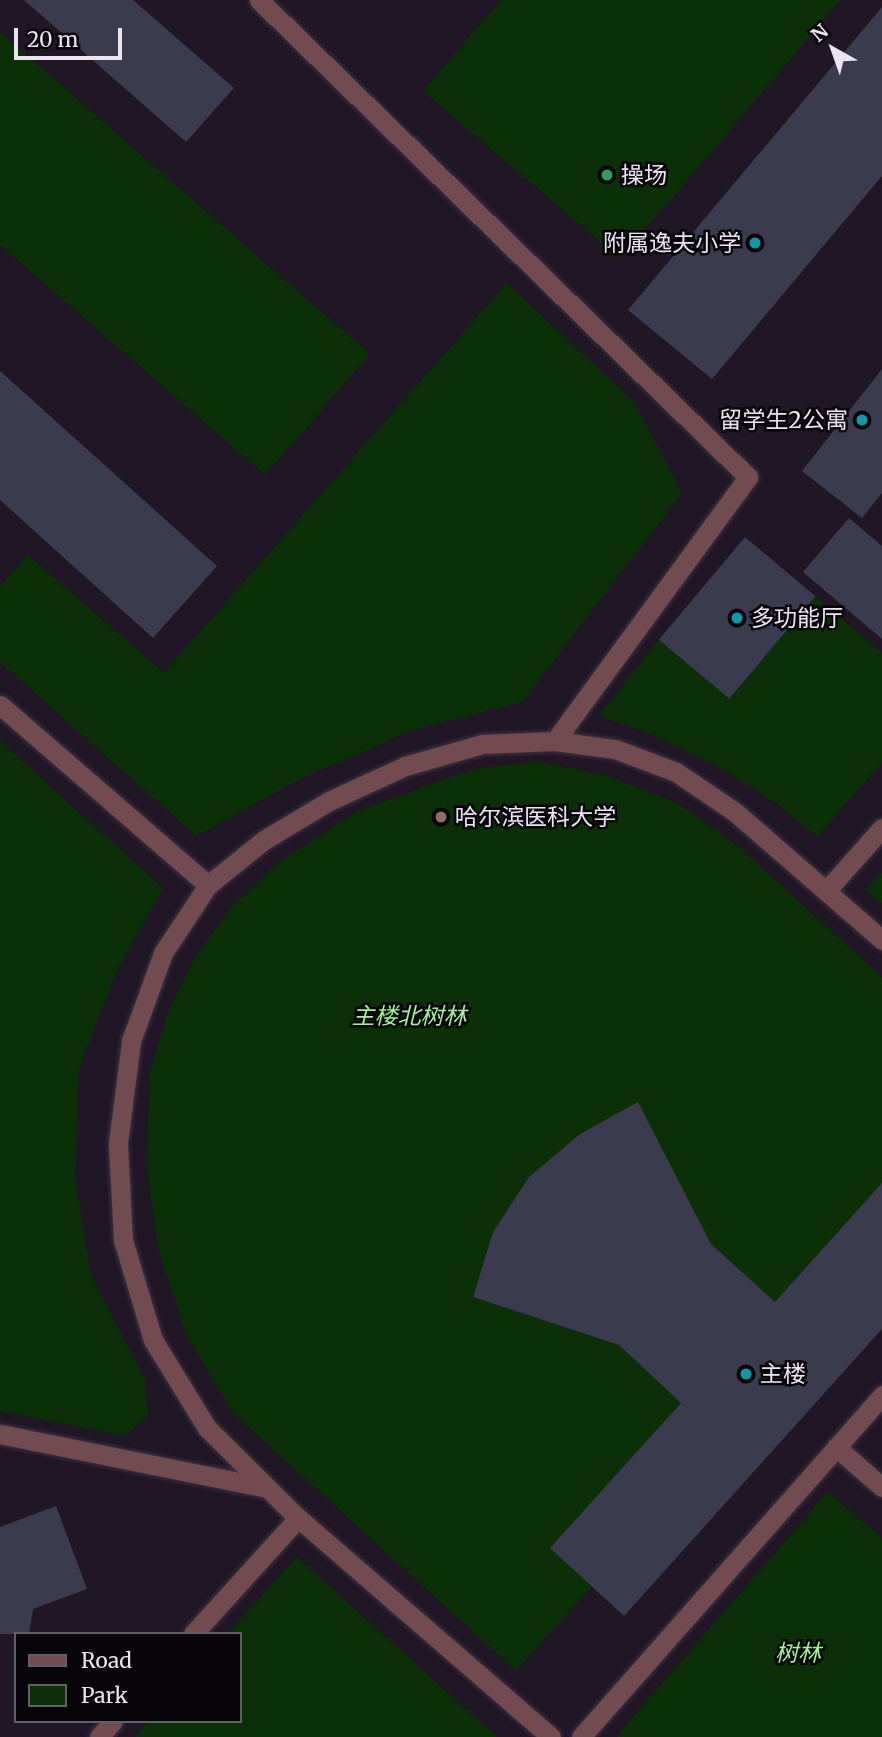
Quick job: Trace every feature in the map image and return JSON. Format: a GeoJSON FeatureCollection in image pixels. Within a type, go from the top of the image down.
{"type":"FeatureCollection","features":[{"type":"Feature","properties":{"kind":"street"},"geometry":{"type":"LineString","coordinates":[[259,0],[748,477],[555,741]]}},
{"type":"Feature","properties":{"kind":"street"},"geometry":{"type":"LineString","coordinates":[[0,705],[208,885]]}},
{"type":"Feature","properties":{"kind":"street"},"geometry":{"type":"LineString","coordinates":[[551,1737],[298,1518],[267,1488],[207,1428],[153,1340],[123,1240],[118,1143],[131,1041],[163,953],[208,885],[264,840],[329,801],[405,766],[482,744],[555,741],[615,750],[676,772],[735,811],[882,940]]}},
{"type":"Feature","properties":{"kind":"street"},"geometry":{"type":"LineString","coordinates":[[826,891],[882,828]]}},
{"type":"Feature","properties":{"kind":"street"},"geometry":{"type":"LineString","coordinates":[[581,1737],[882,1395]]}},
{"type":"Feature","properties":{"kind":"street"},"geometry":{"type":"LineString","coordinates":[[0,1434],[267,1488]]}},
{"type":"Feature","properties":{"kind":"street"},"geometry":{"type":"LineString","coordinates":[[836,1447],[882,1487]]}},
{"type":"Feature","properties":{"kind":"street"},"geometry":{"type":"LineString","coordinates":[[195,1632],[298,1518]]}},
{"type":"Feature","properties":{"kind":"street"},"geometry":{"type":"LineString","coordinates":[[99,1737],[111,1723]]}},
{"type":"Feature","properties":{"kind":"green space","name":"操场"},"geometry":{"type":"Polygon","coordinates":[[[501,0],[841,0],[620,259],[423,91],[501,0]]]}},
{"type":"Feature","properties":{"kind":"green space"},"geometry":{"type":"Polygon","coordinates":[[[0,32],[370,354],[265,475],[0,245],[0,32]]]}},
{"type":"Feature","properties":{"kind":"green space"},"geometry":{"type":"Polygon","coordinates":[[[507,283],[634,402],[682,493],[522,702],[413,730],[306,776],[196,836],[0,662],[0,587],[28,555],[164,673],[507,283]]]}},
{"type":"Feature","properties":{"kind":"green space"},"geometry":{"type":"Polygon","coordinates":[[[815,596],[882,653],[882,762],[817,837],[780,806],[721,768],[650,734],[599,716],[659,640],[730,699],[815,596]]]}},
{"type":"Feature","properties":{"kind":"green space"},"geometry":{"type":"Polygon","coordinates":[[[0,741],[163,888],[117,970],[79,1068],[75,1178],[91,1276],[145,1380],[148,1416],[125,1436],[0,1411],[0,741]]]}},
{"type":"Feature","properties":{"kind":"green space","name":"主楼北树林"},"geometry":{"type":"Polygon","coordinates":[[[536,761],[610,777],[677,803],[739,847],[882,977],[882,1183],[775,1302],[711,1244],[638,1103],[580,1134],[529,1177],[493,1232],[473,1297],[619,1345],[681,1403],[551,1548],[592,1586],[516,1671],[233,1413],[185,1332],[158,1247],[147,1166],[150,1073],[168,1012],[196,956],[233,906],[277,864],[356,812],[470,770],[536,761]]]}},
{"type":"Feature","properties":{"kind":"green space"},"geometry":{"type":"Polygon","coordinates":[[[882,872],[882,904],[866,890],[882,872]]]}},
{"type":"Feature","properties":{"kind":"green space","name":"树林"},"geometry":{"type":"Polygon","coordinates":[[[828,1492],[882,1538],[882,1737],[616,1737],[828,1492]]]}},
{"type":"Feature","properties":{"kind":"green space"},"geometry":{"type":"Polygon","coordinates":[[[297,1557],[497,1737],[135,1737],[147,1723],[242,1723],[242,1632],[230,1632],[297,1557]]]}},
{"type":"Feature","properties":{"kind":"building"},"geometry":{"type":"Polygon","coordinates":[[[24,0],[133,0],[234,88],[186,142],[24,0]]]}},
{"type":"Feature","properties":{"kind":"building","name":"附属逸夫小学"},"geometry":{"type":"Polygon","coordinates":[[[882,7],[882,176],[712,379],[628,310],[882,7]]]}},
{"type":"Feature","properties":{"kind":"building","name":"留学生2公寓"},"geometry":{"type":"Polygon","coordinates":[[[882,369],[882,493],[862,518],[802,471],[882,369]]]}},
{"type":"Feature","properties":{"kind":"building"},"geometry":{"type":"Polygon","coordinates":[[[0,371],[217,566],[153,638],[0,500],[0,371]]]}},
{"type":"Feature","properties":{"kind":"building"},"geometry":{"type":"Polygon","coordinates":[[[849,518],[882,546],[882,639],[803,572],[849,518]]]}},
{"type":"Feature","properties":{"kind":"building","name":"多功能厅"},"geometry":{"type":"Polygon","coordinates":[[[745,537],[815,596],[729,699],[659,640],[745,537]]]}},
{"type":"Feature","properties":{"kind":"building","name":"主楼"},"geometry":{"type":"Polygon","coordinates":[[[638,1102],[711,1244],[775,1302],[882,1183],[882,1329],[624,1616],[550,1548],[681,1403],[619,1345],[473,1297],[493,1232],[529,1177],[580,1134],[638,1102]]]}},
{"type":"Feature","properties":{"kind":"building"},"geometry":{"type":"Polygon","coordinates":[[[56,1506],[87,1589],[33,1609],[29,1632],[0,1634],[0,1527],[56,1506]]]}},
{"type":"Feature","properties":{"kind":"place","name":"操场"},"geometry":{"type":"Point","coordinates":[607,175]}},
{"type":"Feature","properties":{"kind":"place","name":"附属逸夫小学"},"geometry":{"type":"Point","coordinates":[755,243]}},
{"type":"Feature","properties":{"kind":"place","name":"留学生2公寓"},"geometry":{"type":"Point","coordinates":[862,420]}},
{"type":"Feature","properties":{"kind":"place","name":"多功能厅"},"geometry":{"type":"Point","coordinates":[737,618]}},
{"type":"Feature","properties":{"kind":"place","name":"哈尔滨医科大学"},"geometry":{"type":"Point","coordinates":[441,817]}},
{"type":"Feature","properties":{"kind":"place","name":"主楼"},"geometry":{"type":"Point","coordinates":[746,1374]}}]}
